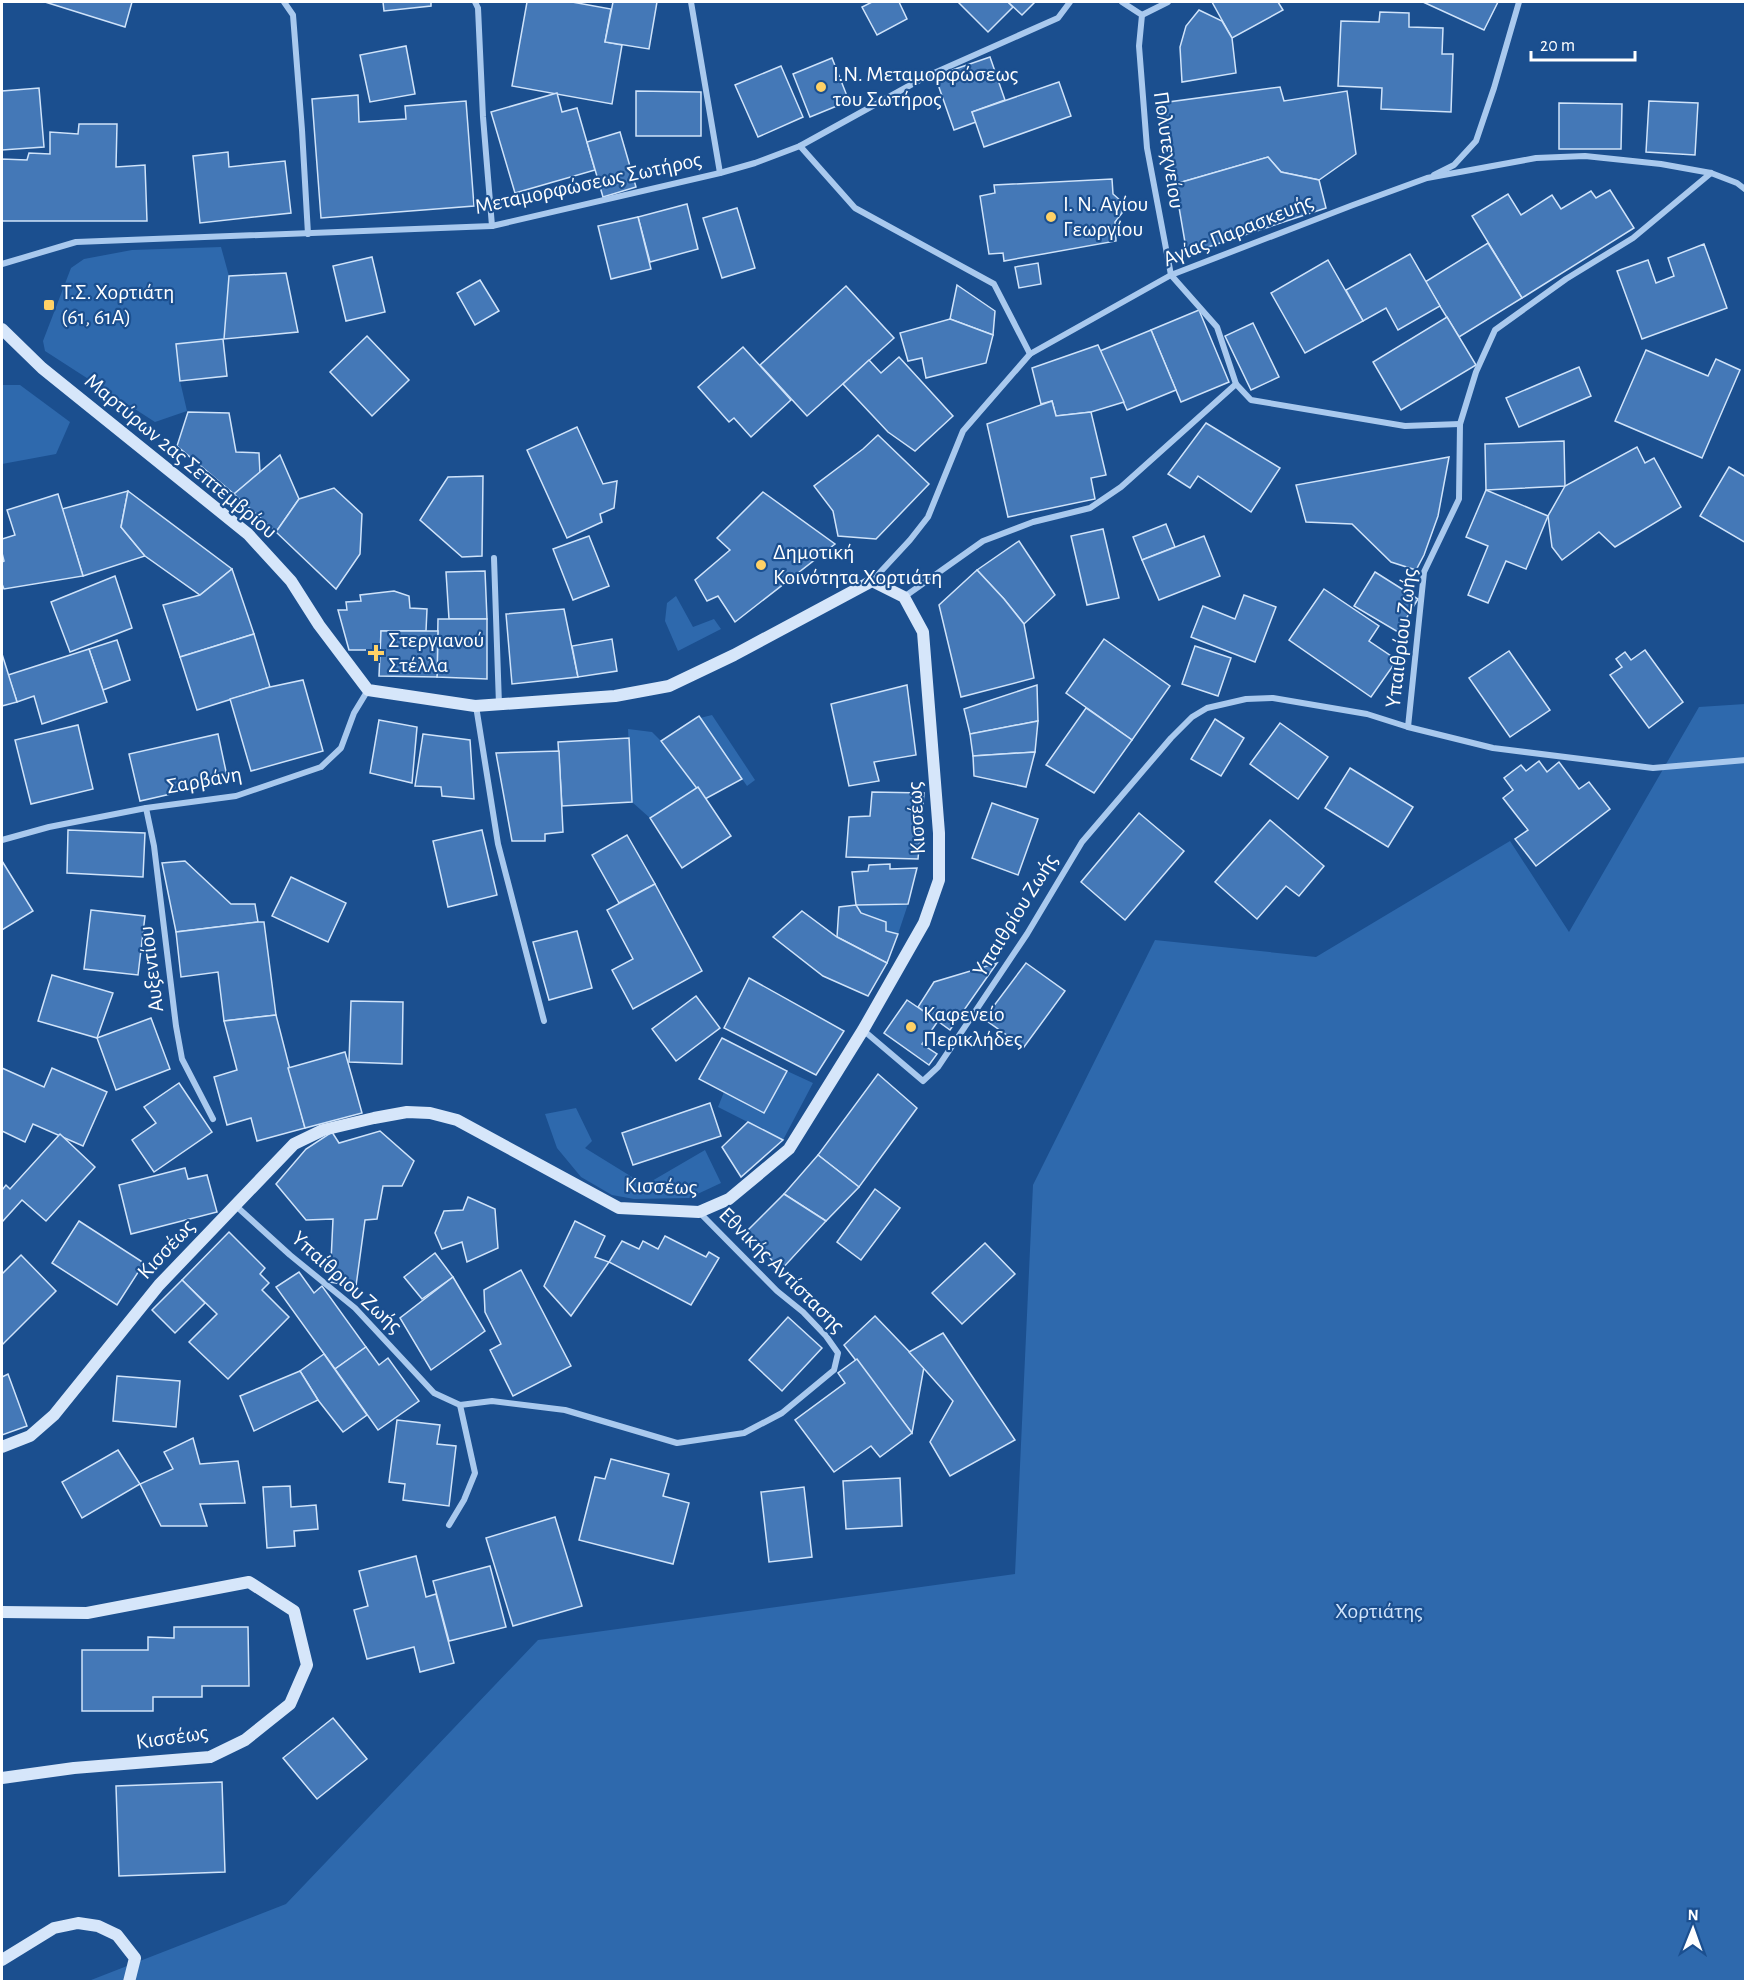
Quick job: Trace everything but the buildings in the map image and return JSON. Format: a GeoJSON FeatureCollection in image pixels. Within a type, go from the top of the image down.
{"type":"FeatureCollection","features":[{"type":"Feature","properties":{"kind":"street"},"geometry":{"type":"LineString","coordinates":[[284,2],[293,15],[308,234]]}},
{"type":"Feature","properties":{"kind":"street"},"geometry":{"type":"LineString","coordinates":[[475,2],[478,8],[483,117],[492,226]]}},
{"type":"Feature","properties":{"kind":"street"},"geometry":{"type":"LineString","coordinates":[[691,2],[720,173]]}},
{"type":"Feature","properties":{"kind":"street","name":"Μεταμορφώσεως Σωτήρος"},"geometry":{"type":"LineString","coordinates":[[2,264],[76,242],[492,226],[720,173],[800,146],[925,77],[1058,18],[1070,2]]}},
{"type":"Feature","properties":{"kind":"street"},"geometry":{"type":"LineString","coordinates":[[1122,2],[1142,15],[1168,2]]}},
{"type":"Feature","properties":{"kind":"street"},"geometry":{"type":"LineString","coordinates":[[1427,178],[1454,165],[1476,141],[1519,2]]}},
{"type":"Feature","properties":{"kind":"street","name":"Πολυτεχνείου"},"geometry":{"type":"LineString","coordinates":[[1142,15],[1139,46],[1147,148],[1171,275]]}},
{"type":"Feature","properties":{"kind":"street"},"geometry":{"type":"LineString","coordinates":[[800,146],[855,208],[994,284],[1030,354]]}},
{"type":"Feature","properties":{"kind":"street","name":"Αγίας Παρασκευής"},"geometry":{"type":"LineString","coordinates":[[872,582],[910,540],[928,516],[963,430],[1030,354],[1171,275],[1427,178],[1536,158],[1586,156],[1661,164],[1712,173],[1737,183],[1746,190]]}},
{"type":"Feature","properties":{"kind":"street","name":"Υπαιθρίου Ζωής"},"geometry":{"type":"LineString","coordinates":[[863,1030],[923,1081],[939,1067],[1027,934],[1082,842],[1171,738],[1192,717],[1206,708],[1246,699],[1273,698],[1367,714],[1408,727],[1424,572],[1459,499],[1460,424],[1476,372],[1496,330],[1566,279],[1633,238],[1712,173]]}},
{"type":"Feature","properties":{"kind":"street"},"geometry":{"type":"LineString","coordinates":[[1171,275],[1217,327],[1236,384],[1251,400],[1405,426],[1460,424]]}},
{"type":"Feature","properties":{"kind":"street","name":"Μαρτύρων 2ας Σεπτεμβρίου"},"geometry":{"type":"LineString","coordinates":[[2,329],[42,368],[248,534],[291,580],[319,625],[368,690]]}},
{"type":"Feature","properties":{"kind":"street"},"geometry":{"type":"LineString","coordinates":[[368,690],[476,706],[615,696],[669,686],[734,655],[872,582],[904,597],[984,541],[1033,522],[1090,508],[1121,487],[1236,384]]}},
{"type":"Feature","properties":{"kind":"street"},"geometry":{"type":"LineString","coordinates":[[494,558],[499,705]]}},
{"type":"Feature","properties":{"kind":"street","name":"Κισσέως"},"geometry":{"type":"LineString","coordinates":[[2,1447],[30,1436],[54,1415],[159,1285],[294,1144],[323,1130],[407,1112],[430,1113],[457,1120],[619,1208],[699,1212],[729,1199],[789,1149],[863,1030],[924,923],[939,880],[939,833],[923,632],[904,597]]}},
{"type":"Feature","properties":{"kind":"street","name":"Σαρβάνη"},"geometry":{"type":"LineString","coordinates":[[2,840],[49,827],[146,808],[236,796],[321,767],[340,748],[354,713],[368,690]]}},
{"type":"Feature","properties":{"kind":"street"},"geometry":{"type":"LineString","coordinates":[[476,706],[498,844],[544,1021]]}},
{"type":"Feature","properties":{"kind":"street"},"geometry":{"type":"LineString","coordinates":[[1408,727],[1493,748],[1653,768],[1746,760]]}},
{"type":"Feature","properties":{"kind":"street","name":"Αυξεντίου"},"geometry":{"type":"LineString","coordinates":[[146,808],[182,1059],[213,1119]]}},
{"type":"Feature","properties":{"kind":"street","name":"Υπαίθριου Ζωής"},"geometry":{"type":"LineString","coordinates":[[236,1206],[290,1255],[355,1308],[434,1393],[460,1405]]}},
{"type":"Feature","properties":{"kind":"street","name":"Εθνικής Αντίστασης"},"geometry":{"type":"LineString","coordinates":[[460,1405],[492,1401],[565,1410],[677,1443],[744,1433],[782,1413],[834,1370],[838,1353],[826,1336],[803,1312],[777,1292],[699,1212]]}},
{"type":"Feature","properties":{"kind":"street"},"geometry":{"type":"LineString","coordinates":[[449,1525],[464,1500],[475,1473],[460,1405]]}},
{"type":"Feature","properties":{"kind":"street","name":"Κισσέως"},"geometry":{"type":"LineString","coordinates":[[2,1612],[87,1612],[249,1582],[294,1611],[308,1665],[290,1704],[245,1740],[210,1757],[74,1768],[2,1778]]}},
{"type":"Feature","properties":{"kind":"street"},"geometry":{"type":"LineString","coordinates":[[2,1960],[54,1928],[78,1923],[98,1926],[117,1935],[135,1958],[129,1982]]}},
{"type":"Feature","properties":{"kind":"green space"},"geometry":{"type":"Polygon","coordinates":[[[221,247],[229,276],[224,339],[177,346],[180,381],[187,411],[155,422],[45,351],[43,341],[71,268],[84,259],[132,250],[221,247]]]}},
{"type":"Feature","properties":{"kind":"green space"},"geometry":{"type":"Polygon","coordinates":[[[2,385],[20,385],[70,422],[56,454],[2,464],[2,385]]]}},
{"type":"Feature","properties":{"kind":"green space"},"geometry":{"type":"Polygon","coordinates":[[[676,596],[693,627],[714,619],[721,629],[678,651],[665,621],[667,603],[676,596]]]}},
{"type":"Feature","properties":{"kind":"green space","name":"Χορτιάτης"},"geometry":{"type":"Polygon","coordinates":[[[1745,704],[1745,1981],[86,1982],[286,1904],[538,1640],[1015,1574],[1033,1185],[1155,940],[1316,957],[1510,841],[1569,932],[1699,707],[1745,704]]]}},
{"type":"Feature","properties":{"kind":"green space"},"geometry":{"type":"Polygon","coordinates":[[[712,715],[755,780],[747,786],[700,718],[712,715]]]}},
{"type":"Feature","properties":{"kind":"green space"},"geometry":{"type":"Polygon","coordinates":[[[628,729],[652,732],[698,787],[650,818],[632,802],[628,729]]]}},
{"type":"Feature","properties":{"kind":"green space"},"geometry":{"type":"Polygon","coordinates":[[[908,904],[898,934],[886,931],[886,922],[861,913],[856,905],[908,904]]]}},
{"type":"Feature","properties":{"kind":"green space"},"geometry":{"type":"Polygon","coordinates":[[[787,1071],[813,1083],[783,1140],[718,1107],[724,1092],[764,1113],[787,1071]]]}},
{"type":"Feature","properties":{"kind":"green space"},"geometry":{"type":"Polygon","coordinates":[[[576,1108],[592,1141],[585,1148],[645,1185],[705,1150],[721,1183],[689,1198],[634,1199],[612,1195],[581,1177],[557,1148],[545,1114],[576,1108]]]}},
{"type":"Feature","properties":{"kind":"place","name":"I.N. Μεταμορφώσεως του Σωτήρος"},"geometry":{"type":"Point","coordinates":[821,87]}},
{"type":"Feature","properties":{"kind":"place","name":"Ι. Ν. Αγίου Γεωργίου"},"geometry":{"type":"Point","coordinates":[1051,217]}},
{"type":"Feature","properties":{"kind":"place","name":"Τ.Σ. Χορτιάτη (61, 61Α)"},"geometry":{"type":"Point","coordinates":[49,305]}},
{"type":"Feature","properties":{"kind":"place","name":"Δημοτική Κοινότητα Χορτιάτη"},"geometry":{"type":"Point","coordinates":[761,565]}},
{"type":"Feature","properties":{"kind":"place","name":"Στεργιανού Στέλλα"},"geometry":{"type":"Point","coordinates":[376,653]}},
{"type":"Feature","properties":{"kind":"place","name":"Καφενείο Περικλήδες"},"geometry":{"type":"Point","coordinates":[911,1027]}}]}
